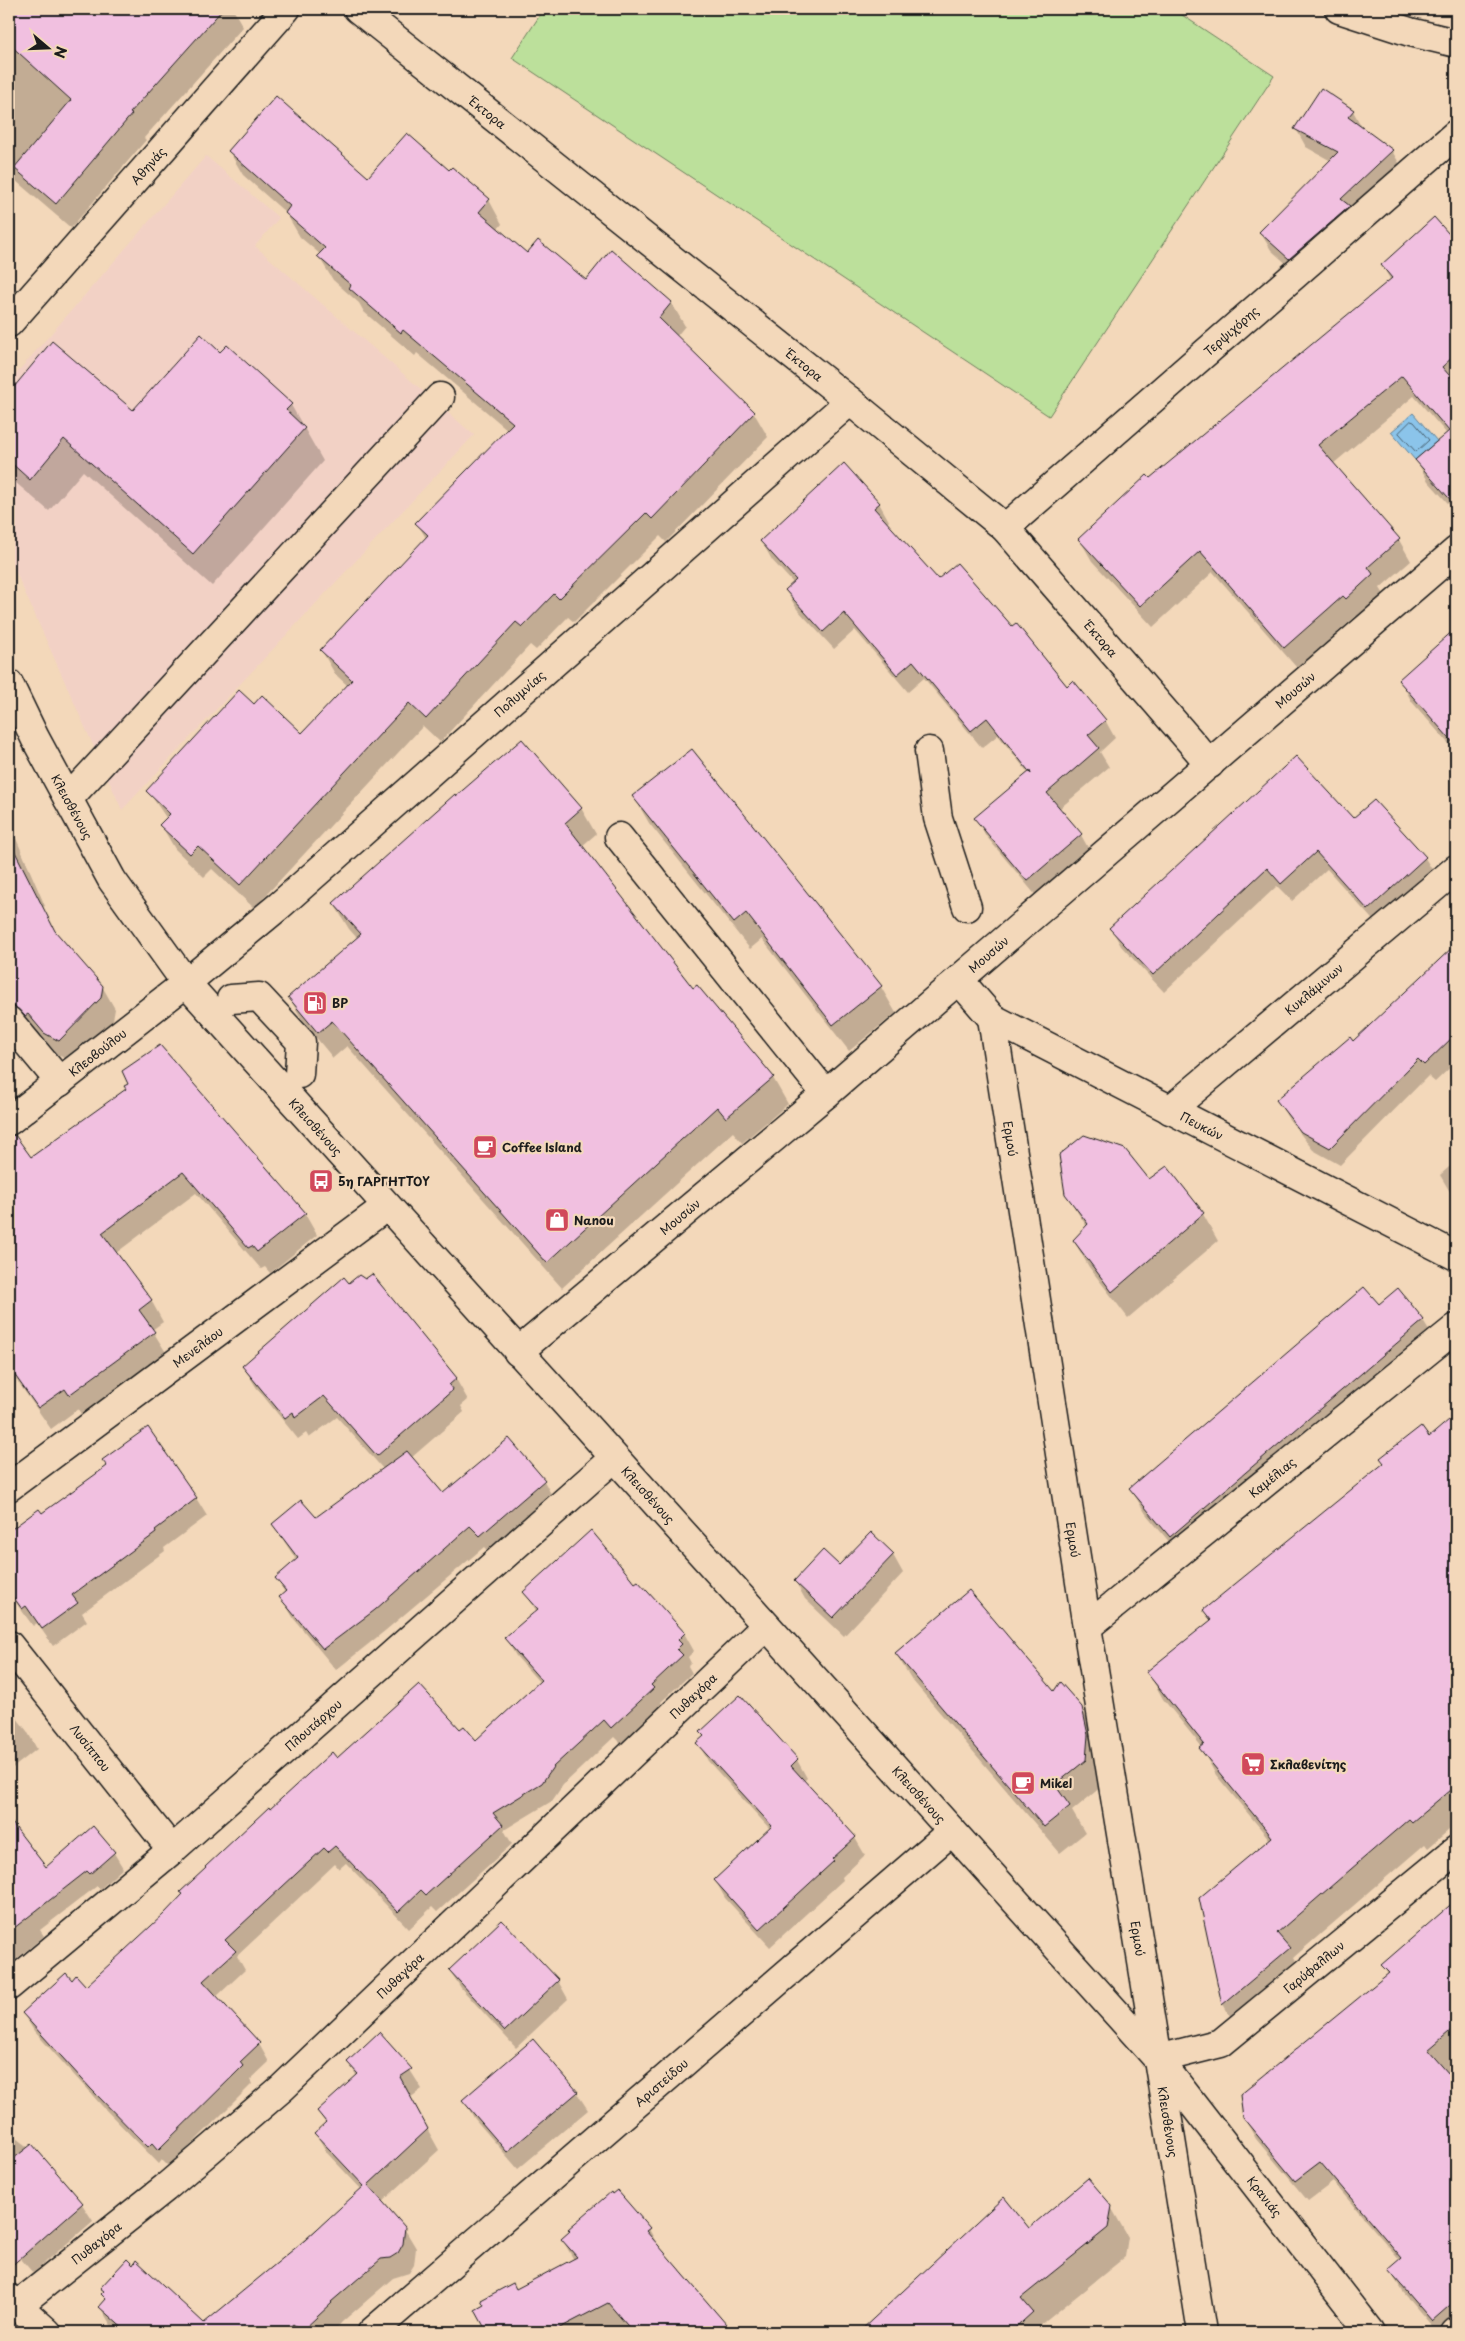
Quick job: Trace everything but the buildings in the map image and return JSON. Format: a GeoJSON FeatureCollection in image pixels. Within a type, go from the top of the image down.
{"type":"FeatureCollection","features":[{"type":"Feature","properties":{"kind":"street","name":"Αθηνάς"},"geometry":{"type":"LineString","coordinates":[[9,323],[286,9]]}},
{"type":"Feature","properties":{"kind":"street","name":"Έκτορα"},"geometry":{"type":"LineString","coordinates":[[358,9],[850,401],[1005,528],[1210,764]]}},
{"type":"Feature","properties":{"kind":"street"},"geometry":{"type":"LineString","coordinates":[[1339,9],[1410,32],[1456,43]]}},
{"type":"Feature","properties":{"kind":"street","name":"Τερψιχόρης"},"geometry":{"type":"LineString","coordinates":[[1005,528],[1456,134]]}},
{"type":"Feature","properties":{"kind":"street"},"geometry":{"type":"LineString","coordinates":[[68,799],[440,397]]}},
{"type":"Feature","properties":{"kind":"street","name":"Πολυμνίας"},"geometry":{"type":"LineString","coordinates":[[186,983],[286,900],[850,401]]}},
{"type":"Feature","properties":{"kind":"street","name":"Μουσών"},"geometry":{"type":"LineString","coordinates":[[518,1352],[826,1094],[1456,551]]}},
{"type":"Feature","properties":{"kind":"street","name":"Κλεισθένους"},"geometry":{"type":"LineString","coordinates":[[9,684],[112,880],[186,983],[1158,2059],[1198,2330]]}},
{"type":"Feature","properties":{"kind":"street"},"geometry":{"type":"LineString","coordinates":[[929,751],[938,818],[967,906]]}},
{"type":"Feature","properties":{"kind":"street"},"geometry":{"type":"LineString","coordinates":[[619,837],[826,1094]]}},
{"type":"Feature","properties":{"kind":"street","name":"Κυκλάμινων"},"geometry":{"type":"LineString","coordinates":[[1170,1110],[1456,869]]}},
{"type":"Feature","properties":{"kind":"street","name":"Πευκών"},"geometry":{"type":"LineString","coordinates":[[959,980],[992,1018],[1456,1256]]}},
{"type":"Feature","properties":{"kind":"street","name":"Κλεοβούλου"},"geometry":{"type":"LineString","coordinates":[[9,1121],[186,983]]}},
{"type":"Feature","properties":{"kind":"street"},"geometry":{"type":"LineString","coordinates":[[231,998],[259,996],[301,1042],[299,1074]]}},
{"type":"Feature","properties":{"kind":"street","name":"Ερμού"},"geometry":{"type":"LineString","coordinates":[[992,1018],[1087,1627],[1158,2059]]}},
{"type":"Feature","properties":{"kind":"street"},"geometry":{"type":"LineString","coordinates":[[9,1021],[60,1082]]}},
{"type":"Feature","properties":{"kind":"street","name":"Μενελάου"},"geometry":{"type":"LineString","coordinates":[[9,1487],[387,1206]]}},
{"type":"Feature","properties":{"kind":"street","name":"Καμέλιας"},"geometry":{"type":"LineString","coordinates":[[1087,1627],[1456,1328]]}},
{"type":"Feature","properties":{"kind":"street","name":"Πλουτάρχου"},"geometry":{"type":"LineString","coordinates":[[9,1986],[172,1850],[614,1458]]}},
{"type":"Feature","properties":{"kind":"street","name":"Πυθαγόρα"},"geometry":{"type":"LineString","coordinates":[[13,2302],[165,2188],[282,2088],[766,1626]]}},
{"type":"Feature","properties":{"kind":"street","name":"Λυσίππου"},"geometry":{"type":"LineString","coordinates":[[9,1646],[172,1850]]}},
{"type":"Feature","properties":{"kind":"street","name":"Αριστείδου"},"geometry":{"type":"LineString","coordinates":[[372,2332],[952,1831]]}},
{"type":"Feature","properties":{"kind":"street","name":"Γαρύφαλλων"},"geometry":{"type":"LineString","coordinates":[[1158,2059],[1221,2043],[1456,1850]]}},
{"type":"Feature","properties":{"kind":"street","name":"Κρανιάς"},"geometry":{"type":"LineString","coordinates":[[1158,2059],[1370,2332]]}},
{"type":"Feature","properties":{"kind":"street"},"geometry":{"type":"LineString","coordinates":[[13,2302],[47,2332]]}},
{"type":"Feature","properties":{"kind":"shaded area"},"geometry":{"type":"Polygon","coordinates":[[[206,156],[279,218],[255,246],[474,435],[122,810],[9,557],[9,382],[206,156]]]}},
{"type":"Feature","properties":{"kind":"green space"},"geometry":{"type":"Polygon","coordinates":[[[544,9],[1173,9],[1274,76],[1049,416],[512,58],[544,9]]]}},
{"type":"Feature","properties":{"kind":"water"},"geometry":{"type":"Polygon","coordinates":[[[1413,413],[1437,441],[1415,460],[1391,432],[1413,413]]]}},
{"type":"Feature","properties":{"kind":"place","name":"BP"},"geometry":{"type":"Point","coordinates":[315,1003]}},
{"type":"Feature","properties":{"kind":"place","name":"Coffee Island"},"geometry":{"type":"Point","coordinates":[485,1147]}},
{"type":"Feature","properties":{"kind":"place","name":"5η ΓΑΡΓΗΤΤΟΥ"},"geometry":{"type":"Point","coordinates":[321,1181]}},
{"type":"Feature","properties":{"kind":"place","name":"Nanou"},"geometry":{"type":"Point","coordinates":[557,1220]}},
{"type":"Feature","properties":{"kind":"place","name":"Σκλαβενίτης"},"geometry":{"type":"Point","coordinates":[1253,1764]}},
{"type":"Feature","properties":{"kind":"place","name":"Mikel"},"geometry":{"type":"Point","coordinates":[1023,1783]}}]}
